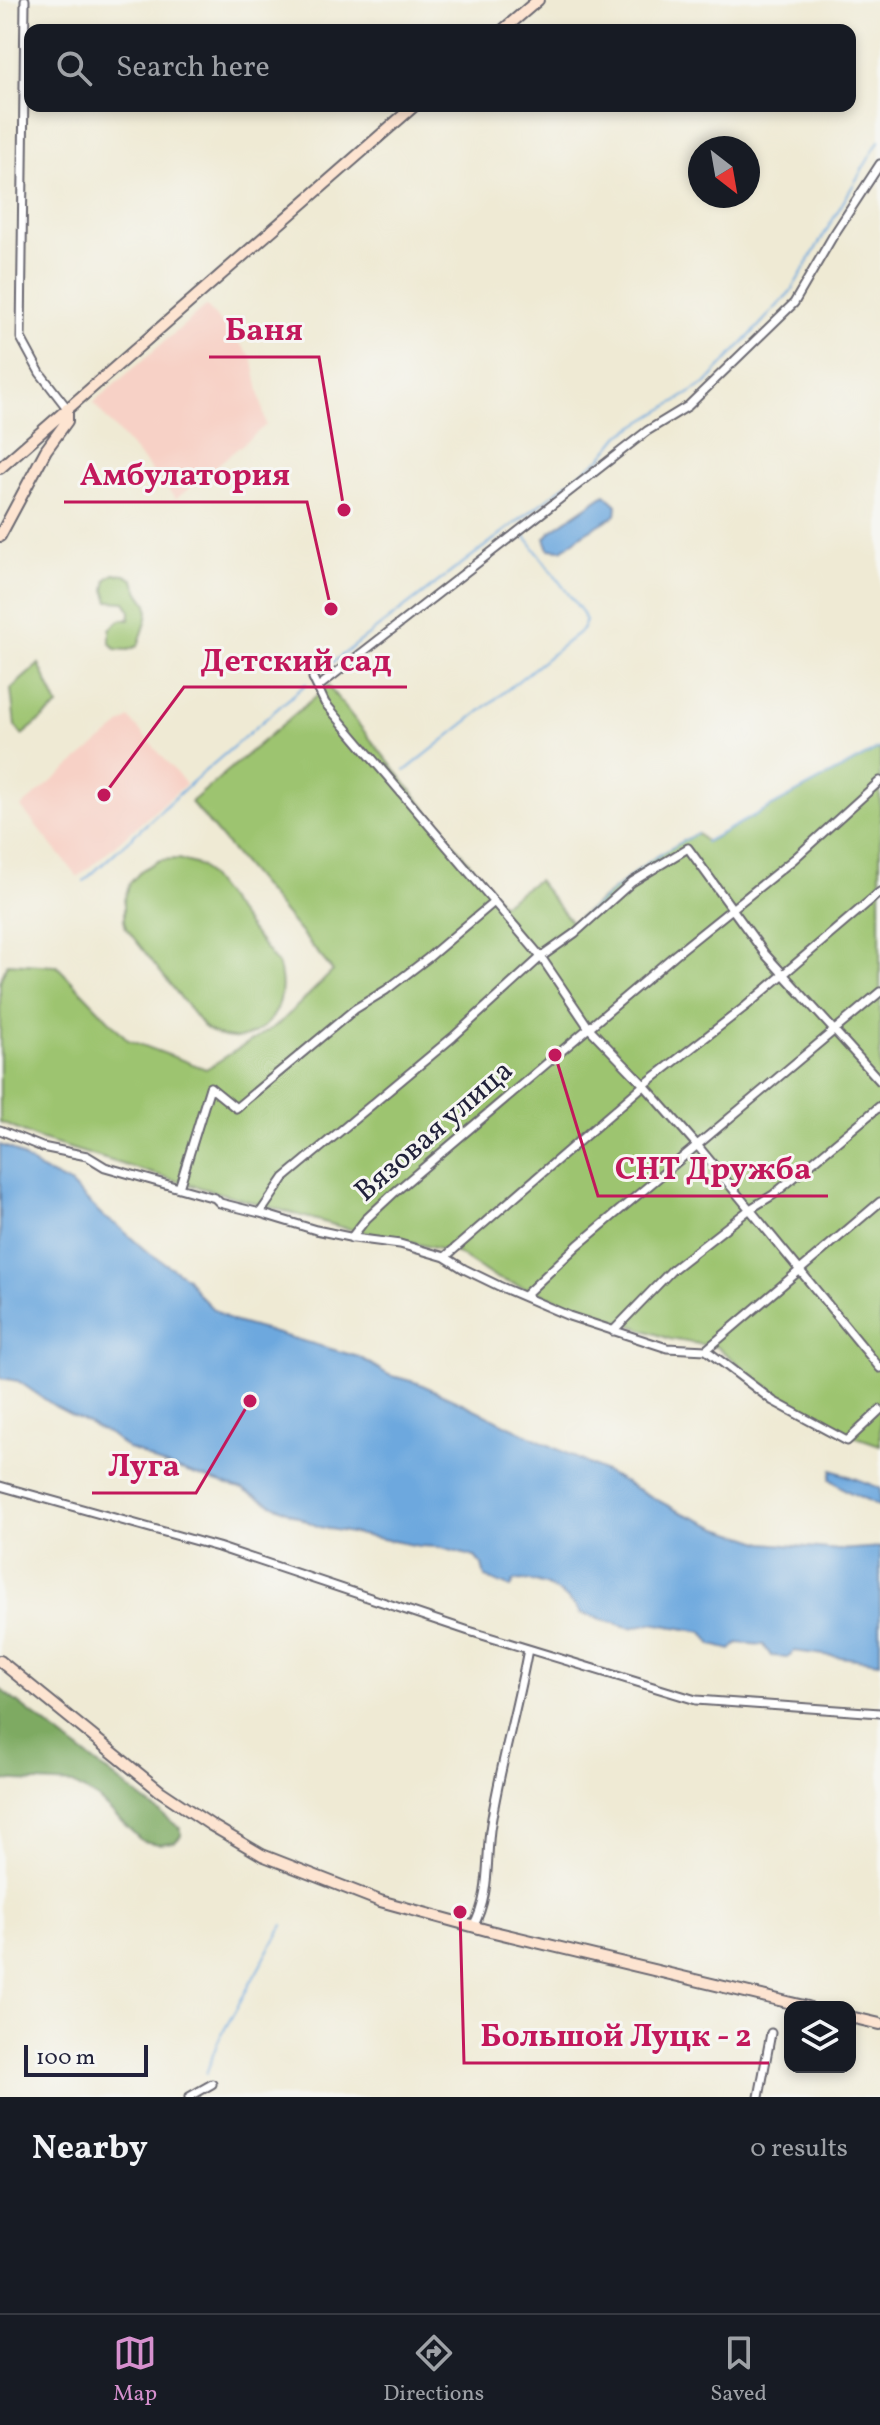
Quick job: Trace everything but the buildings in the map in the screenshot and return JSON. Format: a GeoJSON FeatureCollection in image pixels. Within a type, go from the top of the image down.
{"type":"FeatureCollection","features":[{"type":"Feature","properties":{"kind":"street"},"geometry":{"type":"LineString","coordinates":[[25,0],[25,24]]}},
{"type":"Feature","properties":{"kind":"street"},"geometry":{"type":"LineString","coordinates":[[510,24],[538,0]]}},
{"type":"Feature","properties":{"kind":"street"},"geometry":{"type":"LineString","coordinates":[[0,536],[46,450],[67,421],[67,408],[40,373],[21,338],[24,84]]}},
{"type":"Feature","properties":{"kind":"street"},"geometry":{"type":"LineString","coordinates":[[0,468],[407,112]]}},
{"type":"Feature","properties":{"kind":"street"},"geometry":{"type":"LineString","coordinates":[[318,687],[647,431],[688,406],[725,372],[794,303],[880,164]]}},
{"type":"Feature","properties":{"kind":"street"},"geometry":{"type":"LineString","coordinates":[[313,678],[325,703],[541,957],[588,1029],[644,1085],[697,1145],[880,1368]]}},
{"type":"Feature","properties":{"kind":"street","name":"Вязовая улица"},"geometry":{"type":"LineString","coordinates":[[351,1238],[395,1192],[794,859],[880,781]]}},
{"type":"Feature","properties":{"kind":"street"},"geometry":{"type":"LineString","coordinates":[[260,1213],[284,1178],[473,1020],[541,957],[575,933],[632,882],[688,848],[782,974],[880,1081]]}},
{"type":"Feature","properties":{"kind":"street"},"geometry":{"type":"LineString","coordinates":[[445,1257],[644,1085],[880,892]]}},
{"type":"Feature","properties":{"kind":"street"},"geometry":{"type":"LineString","coordinates":[[179,1188],[210,1087],[236,1108],[355,1009],[428,958],[494,902]]}},
{"type":"Feature","properties":{"kind":"street"},"geometry":{"type":"LineString","coordinates":[[524,1296],[578,1245],[880,992]]}},
{"type":"Feature","properties":{"kind":"street"},"geometry":{"type":"LineString","coordinates":[[613,1331],[672,1270],[750,1209],[773,1195],[880,1106]]}},
{"type":"Feature","properties":{"kind":"street"},"geometry":{"type":"LineString","coordinates":[[0,1130],[42,1147],[87,1156],[105,1167],[215,1198],[220,1203],[351,1238],[400,1244],[445,1257],[464,1269],[569,1316],[667,1348],[706,1350],[773,1401],[847,1441],[880,1410]]}},
{"type":"Feature","properties":{"kind":"street"},"geometry":{"type":"LineString","coordinates":[[706,1350],[880,1202]]}},
{"type":"Feature","properties":{"kind":"street"},"geometry":{"type":"LineString","coordinates":[[0,1486],[218,1547],[528,1649],[696,1700],[880,1713]]}},
{"type":"Feature","properties":{"kind":"street"},"geometry":{"type":"LineString","coordinates":[[473,1927],[481,1912],[498,1789],[528,1649]]}},
{"type":"Feature","properties":{"kind":"street"},"geometry":{"type":"LineString","coordinates":[[0,1661],[160,1791],[262,1855],[380,1901],[473,1927],[784,2001]]}},
{"type":"Feature","properties":{"kind":"street"},"geometry":{"type":"LineString","coordinates":[[856,2018],[880,2024]]}},
{"type":"Feature","properties":{"kind":"street"},"geometry":{"type":"LineString","coordinates":[[759,2097],[771,2033]]}},
{"type":"Feature","properties":{"kind":"street"},"geometry":{"type":"LineString","coordinates":[[189,2097],[212,2084]]}},
{"type":"Feature","properties":{"kind":"shaded area"},"geometry":{"type":"Polygon","coordinates":[[[206,306],[252,357],[266,425],[176,499],[93,403],[206,306]]]}},
{"type":"Feature","properties":{"kind":"shaded area"},"geometry":{"type":"Polygon","coordinates":[[[129,718],[186,784],[78,877],[21,807],[129,718]]]}},
{"type":"Feature","properties":{"kind":"green space"},"geometry":{"type":"Polygon","coordinates":[[[114,574],[134,580],[148,609],[138,646],[128,650],[116,649],[110,643],[110,629],[120,620],[129,619],[130,614],[125,602],[109,601],[105,590],[107,579],[114,574]]]}},
{"type":"Feature","properties":{"kind":"green space"},"geometry":{"type":"Polygon","coordinates":[[[39,664],[58,706],[22,735],[15,726],[11,689],[39,664]]]}},
{"type":"Feature","properties":{"kind":"green space"},"geometry":{"type":"Polygon","coordinates":[[[328,686],[502,904],[537,880],[572,923],[651,860],[697,833],[706,842],[880,748],[880,1445],[845,1433],[783,1399],[717,1347],[670,1339],[494,1277],[457,1253],[345,1228],[184,1183],[39,1139],[0,1122],[0,982],[7,963],[57,966],[128,1040],[206,1069],[280,1023],[333,971],[191,802],[328,686]]]}},
{"type":"Feature","properties":{"kind":"green space"},"geometry":{"type":"Polygon","coordinates":[[[179,859],[201,866],[278,965],[282,984],[280,1001],[263,1028],[249,1035],[235,1038],[219,1035],[203,1026],[126,928],[124,900],[130,883],[142,870],[160,860],[179,859]]]}},
{"type":"Feature","properties":{"kind":"green space"},"geometry":{"type":"Polygon","coordinates":[[[0,1689],[181,1829],[181,1836],[175,1842],[159,1844],[142,1841],[98,1799],[73,1784],[0,1780],[0,1689]]]}},
{"type":"Feature","properties":{"kind":"water"},"geometry":{"type":"Polygon","coordinates":[[[605,494],[617,505],[616,515],[562,550],[549,549],[545,538],[551,531],[605,494]]]}},
{"type":"Feature","properties":{"kind":"water"},"geometry":{"type":"Polygon","coordinates":[[[0,1145],[70,1184],[145,1250],[187,1278],[212,1308],[232,1321],[359,1357],[389,1375],[418,1383],[464,1404],[678,1511],[719,1528],[764,1543],[839,1550],[880,1547],[880,1662],[794,1651],[788,1657],[771,1656],[764,1645],[738,1643],[731,1650],[712,1645],[703,1632],[651,1623],[631,1628],[580,1613],[568,1599],[542,1584],[514,1581],[511,1588],[485,1577],[482,1565],[475,1557],[438,1547],[319,1527],[243,1490],[156,1462],[56,1407],[18,1381],[0,1378],[0,1145]]]}},
{"type":"Feature","properties":{"kind":"water"},"geometry":{"type":"Polygon","coordinates":[[[832,1470],[880,1488],[880,1506],[847,1491],[830,1479],[832,1470]]]}},
{"type":"Feature","properties":{"kind":"waterway"},"geometry":{"type":"LineString","coordinates":[[320,672],[602,457],[620,435],[705,384],[791,291],[879,141]]}},
{"type":"Feature","properties":{"kind":"waterway"},"geometry":{"type":"LineString","coordinates":[[405,771],[582,630],[586,621],[582,612],[525,536]]}},
{"type":"Feature","properties":{"kind":"waterway"},"geometry":{"type":"LineString","coordinates":[[84,881],[306,684]]}},
{"type":"Feature","properties":{"kind":"waterway"},"geometry":{"type":"LineString","coordinates":[[705,842],[880,748]]}},
{"type":"Feature","properties":{"kind":"waterway"},"geometry":{"type":"LineString","coordinates":[[542,949],[651,860],[697,833]]}},
{"type":"Feature","properties":{"kind":"waterway"},"geometry":{"type":"LineString","coordinates":[[206,2074],[218,2041],[283,1925]]}},
{"type":"Feature","properties":{"kind":"place","name":"Баня"},"geometry":{"type":"Point","coordinates":[344,510]}},
{"type":"Feature","properties":{"kind":"place","name":"Амбулатория"},"geometry":{"type":"Point","coordinates":[331,609]}},
{"type":"Feature","properties":{"kind":"place","name":"Детский сад"},"geometry":{"type":"Point","coordinates":[104,795]}},
{"type":"Feature","properties":{"kind":"place","name":"СНТ Дружба"},"geometry":{"type":"Point","coordinates":[555,1055]}},
{"type":"Feature","properties":{"kind":"place","name":"Луга"},"geometry":{"type":"Point","coordinates":[250,1401]}},
{"type":"Feature","properties":{"kind":"place","name":"Большой Луцк - 2"},"geometry":{"type":"Point","coordinates":[460,1912]}}]}
